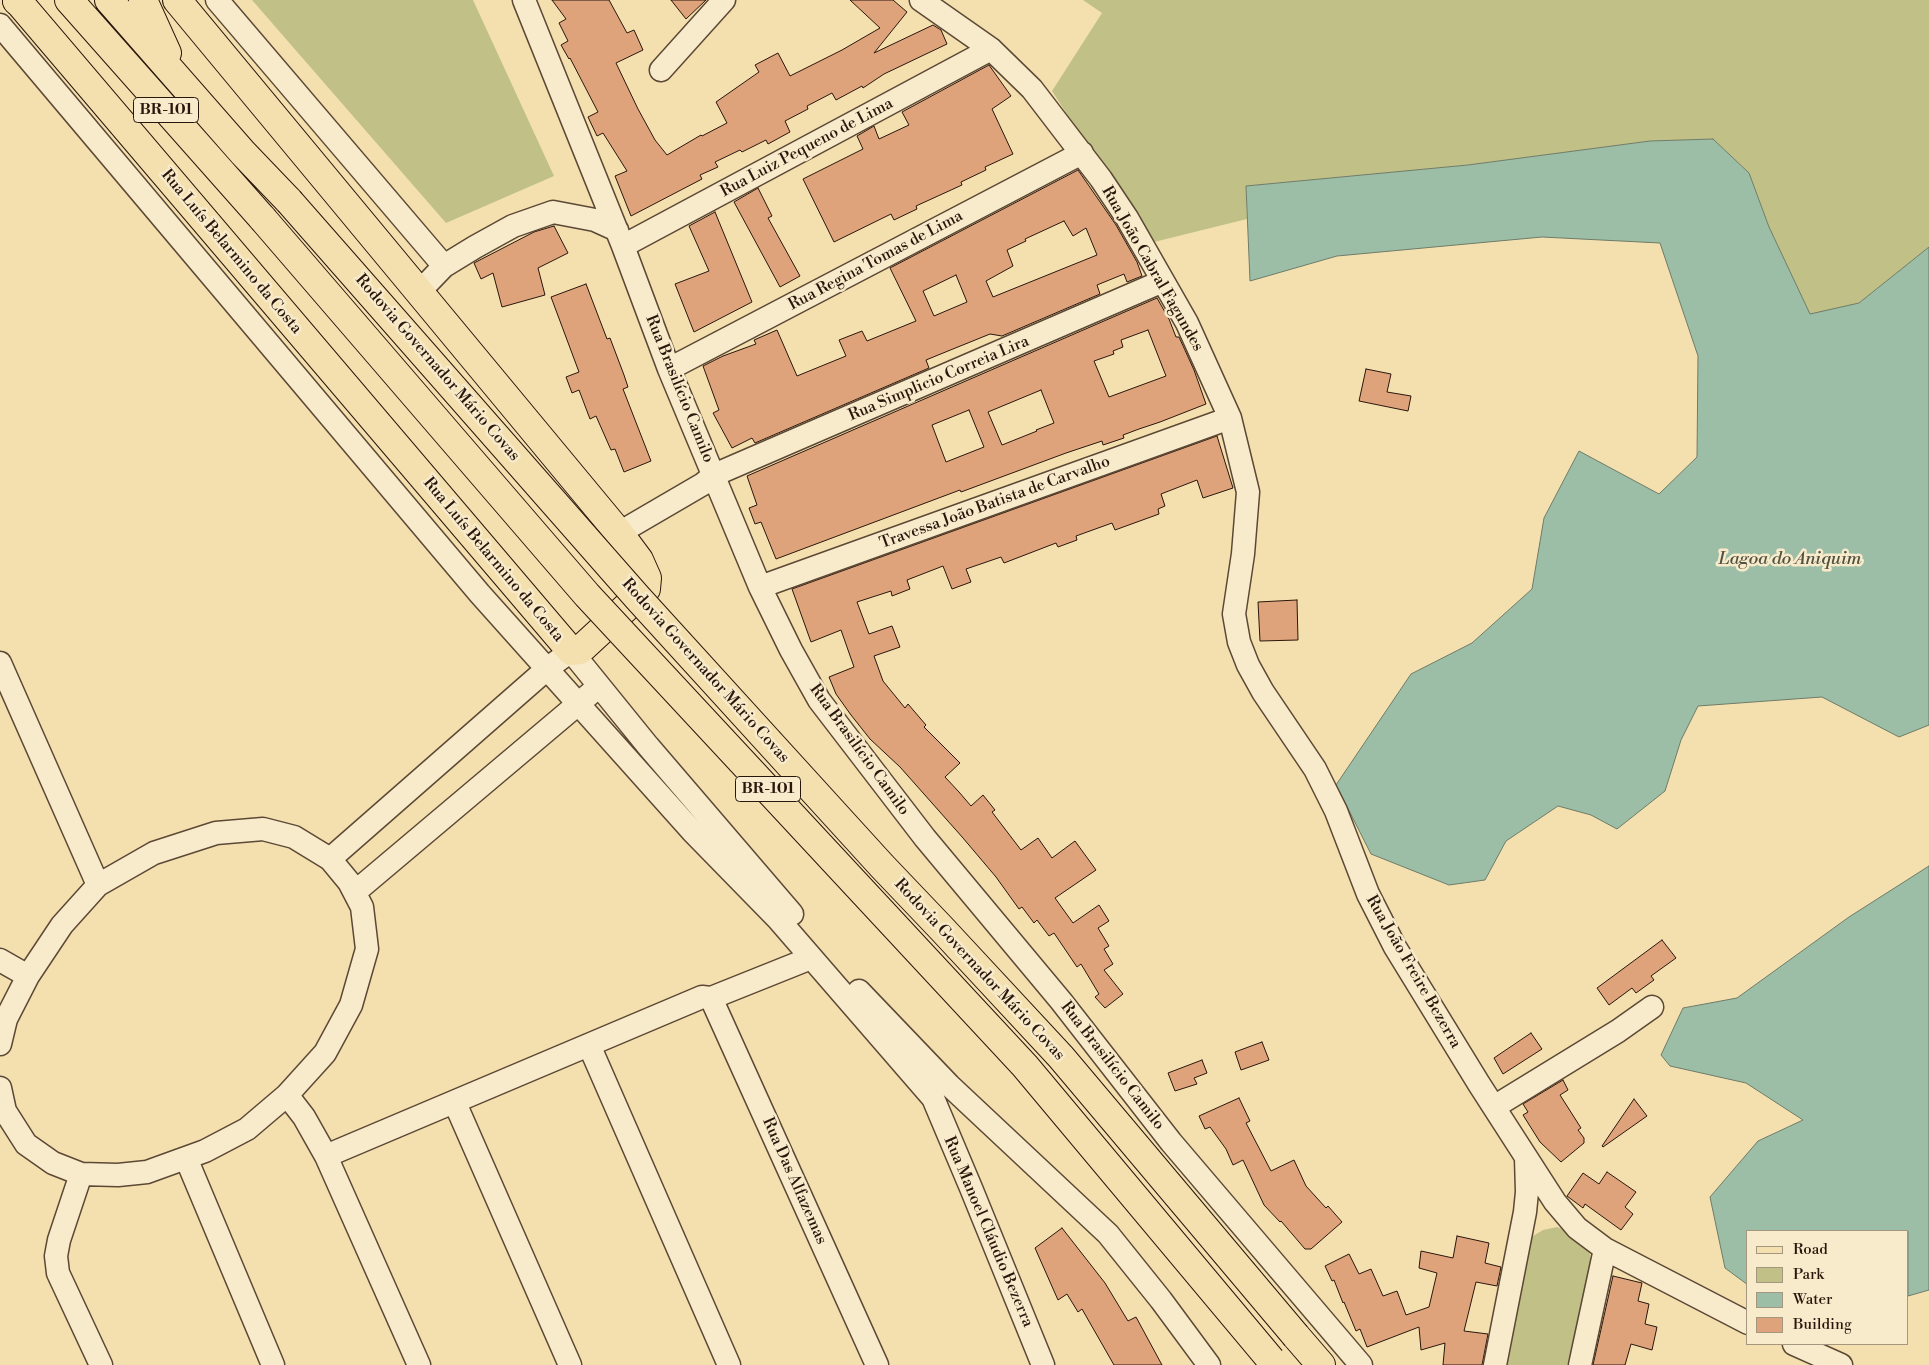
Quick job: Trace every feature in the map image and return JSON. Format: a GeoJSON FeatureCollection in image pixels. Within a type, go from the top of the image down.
{"type":"FeatureCollection","features":[{"type":"Feature","properties":{"kind":"main road","name":"Rua Luís Belarmino da Costa"},"geometry":{"type":"LineString","coordinates":[[17,0],[571,651],[580,650],[646,589],[647,578],[639,560],[619,533],[177,0]]}},
{"type":"Feature","properties":{"kind":"main road","name":"Rodovia Governador Mário Covas"},"geometry":{"type":"LineString","coordinates":[[69,0],[263,219],[587,595],[1019,1059],[1086,1136],[1273,1362]]}},
{"type":"Feature","properties":{"kind":"main road","name":"Rodovia Governador Mário Covas"},"geometry":{"type":"LineString","coordinates":[[109,0],[243,154],[289,201],[637,597],[882,866],[1061,1057],[1321,1365]]}},
{"type":"Feature","properties":{"kind":"main road"},"geometry":{"type":"LineString","coordinates":[[143,0],[178,80]]}},
{"type":"Feature","properties":{"kind":"street"},"geometry":{"type":"LineString","coordinates":[[217,0],[444,266]]}},
{"type":"Feature","properties":{"kind":"street","name":"Rua Brasilício Camilo"},"geometry":{"type":"LineString","coordinates":[[524,0],[620,238],[669,369],[760,587],[791,650],[819,700],[925,838],[1061,1001],[1171,1142],[1361,1365]]}},
{"type":"Feature","properties":{"kind":"street"},"geometry":{"type":"LineString","coordinates":[[661,70],[724,0]]}},
{"type":"Feature","properties":{"kind":"street","name":"Rua João Cabral Fagundes"},"geometry":{"type":"LineString","coordinates":[[921,0],[991,49],[1032,88],[1082,153],[1127,218],[1187,323],[1230,418],[1241,458]]}},
{"type":"Feature","properties":{"kind":"street","name":"Rua Manoel Cláudio Bezerra"},"geometry":{"type":"LineString","coordinates":[[0,25],[474,586],[692,831],[755,895],[933,1098],[1044,1365]]}},
{"type":"Feature","properties":{"kind":"street","name":"Rua Luiz Pequeno de Lima"},"geometry":{"type":"LineString","coordinates":[[620,238],[991,49]]}},
{"type":"Feature","properties":{"kind":"street","name":"Rua Regina Tomas de Lima"},"geometry":{"type":"LineString","coordinates":[[669,369],[1082,153]]}},
{"type":"Feature","properties":{"kind":"street"},"geometry":{"type":"LineString","coordinates":[[419,292],[444,266],[512,226],[552,212],[595,220],[620,238]]}},
{"type":"Feature","properties":{"kind":"street","name":"Rua Simplicio Correia Lira"},"geometry":{"type":"LineString","coordinates":[[619,533],[714,475],[1164,281]]}},
{"type":"Feature","properties":{"kind":"street","name":"Travessa João Batista de Carvalho"},"geometry":{"type":"LineString","coordinates":[[760,587],[1230,418]]}},
{"type":"Feature","properties":{"kind":"street","name":"Rua João Freire Bezerra"},"geometry":{"type":"LineString","coordinates":[[1241,458],[1248,492],[1234,614],[1239,642],[1248,665],[1264,692],[1315,769],[1336,811],[1368,894],[1395,947],[1555,1202],[1577,1228],[1605,1248],[1746,1322]]}},
{"type":"Feature","properties":{"kind":"street"},"geometry":{"type":"LineString","coordinates":[[330,859],[548,668],[571,651],[661,761],[888,1022],[949,1085],[1108,1234],[1161,1300],[1209,1365]]}},
{"type":"Feature","properties":{"kind":"street"},"geometry":{"type":"LineString","coordinates":[[0,663],[98,885]]}},
{"type":"Feature","properties":{"kind":"street"},"geometry":{"type":"LineString","coordinates":[[355,892],[579,702],[600,687]]}},
{"type":"Feature","properties":{"kind":"street"},"geometry":{"type":"LineString","coordinates":[[0,1044],[6,1019],[28,976],[62,925],[98,885],[154,853],[216,834],[264,829],[294,837],[330,859],[349,882],[362,907],[367,949],[351,1005],[324,1053],[287,1095],[247,1129],[205,1151],[147,1172],[118,1175],[81,1174],[53,1163],[26,1144],[2,1112],[0,1088]]}},
{"type":"Feature","properties":{"kind":"street"},"geometry":{"type":"LineString","coordinates":[[326,1156],[702,997],[711,998],[811,958]]}},
{"type":"Feature","properties":{"kind":"street"},"geometry":{"type":"LineString","coordinates":[[0,960],[28,976]]}},
{"type":"Feature","properties":{"kind":"street","name":"Rua Das Alfazemas"},"geometry":{"type":"LineString","coordinates":[[711,998],[877,1365]]}},
{"type":"Feature","properties":{"kind":"street"},"geometry":{"type":"LineString","coordinates":[[1494,1107],[1610,1036],[1652,1007]]}},
{"type":"Feature","properties":{"kind":"street"},"geometry":{"type":"LineString","coordinates":[[589,1045],[729,1365]]}},
{"type":"Feature","properties":{"kind":"street"},"geometry":{"type":"LineString","coordinates":[[287,1095],[304,1117],[326,1156],[420,1365]]}},
{"type":"Feature","properties":{"kind":"street"},"geometry":{"type":"LineString","coordinates":[[455,1102],[570,1365]]}},
{"type":"Feature","properties":{"kind":"street"},"geometry":{"type":"LineString","coordinates":[[1495,1365],[1525,1212],[1527,1192],[1526,1156]]}},
{"type":"Feature","properties":{"kind":"street"},"geometry":{"type":"LineString","coordinates":[[186,1158],[273,1365]]}},
{"type":"Feature","properties":{"kind":"street"},"geometry":{"type":"LineString","coordinates":[[81,1174],[59,1240],[56,1256],[58,1272],[102,1365]]}},
{"type":"Feature","properties":{"kind":"street"},"geometry":{"type":"LineString","coordinates":[[1580,1365],[1605,1248]]}},
{"type":"Feature","properties":{"kind":"street"},"geometry":{"type":"LineString","coordinates":[[1796,1345],[1841,1365]]}},
{"type":"Feature","properties":{"kind":"green space"},"geometry":{"type":"Polygon","coordinates":[[[252,0],[473,0],[554,176],[446,223],[252,0]]]}},
{"type":"Feature","properties":{"kind":"green space"},"geometry":{"type":"Polygon","coordinates":[[[1083,0],[1929,0],[1929,247],[1859,303],[1810,315],[1769,227],[1749,173],[1713,139],[1650,141],[1468,165],[1246,186],[1247,219],[1150,243],[1052,91],[1102,13],[1083,0]]]}},
{"type":"Feature","properties":{"kind":"green space"},"geometry":{"type":"Polygon","coordinates":[[[1557,1227],[1569,1231],[1585,1245],[1590,1254],[1591,1264],[1567,1365],[1502,1365],[1525,1246],[1533,1236],[1543,1230],[1557,1227]]]}},
{"type":"Feature","properties":{"kind":"water","name":"Lagoa do Aniquim"},"geometry":{"type":"Polygon","coordinates":[[[1713,139],[1749,173],[1769,227],[1810,314],[1859,303],[1929,247],[1929,725],[1899,737],[1822,697],[1698,706],[1681,740],[1665,791],[1617,829],[1591,815],[1558,806],[1506,841],[1485,880],[1449,885],[1371,854],[1336,785],[1411,674],[1472,643],[1532,589],[1544,518],[1579,451],[1659,494],[1697,457],[1698,356],[1660,243],[1542,237],[1337,256],[1250,281],[1246,186],[1468,165],[1650,141],[1713,139]]]}},
{"type":"Feature","properties":{"kind":"water"},"geometry":{"type":"Polygon","coordinates":[[[1929,866],[1929,1290],[1909,1296],[1909,1230],[1746,1230],[1746,1284],[1725,1268],[1710,1197],[1758,1141],[1803,1120],[1746,1083],[1670,1066],[1661,1055],[1683,1008],[1737,998],[1849,917],[1929,866]]]}},
{"type":"Feature","properties":{"kind":"building"},"geometry":{"type":"Polygon","coordinates":[[[552,0],[609,0],[627,33],[634,30],[643,50],[616,63],[655,140],[667,155],[701,135],[727,123],[716,102],[759,72],[755,65],[778,53],[790,76],[842,50],[880,28],[850,0],[893,0],[907,12],[874,53],[933,25],[941,30],[947,44],[884,74],[863,88],[862,86],[836,100],[832,93],[807,106],[808,109],[785,121],[790,132],[768,144],[766,140],[742,152],[740,150],[715,162],[718,167],[700,175],[702,179],[631,216],[615,176],[627,171],[603,133],[597,136],[588,117],[598,112],[570,58],[561,45],[568,41],[559,23],[566,19],[552,0]]]}},
{"type":"Feature","properties":{"kind":"building"},"geometry":{"type":"Polygon","coordinates":[[[671,0],[706,0],[686,19],[671,0]]]}},
{"type":"Feature","properties":{"kind":"building"},"geometry":{"type":"Polygon","coordinates":[[[989,65],[1011,96],[992,109],[1013,154],[985,167],[986,170],[961,182],[962,185],[916,206],[917,209],[894,220],[891,214],[834,242],[803,179],[863,149],[857,136],[874,126],[879,139],[909,125],[902,112],[989,65]]]}},
{"type":"Feature","properties":{"kind":"building"},"geometry":{"type":"Polygon","coordinates":[[[1078,170],[1116,225],[1137,262],[1142,276],[1127,282],[1124,274],[1097,285],[1100,294],[1002,336],[990,334],[926,360],[929,368],[755,443],[752,438],[732,448],[713,413],[719,410],[703,366],[723,356],[756,344],[754,340],[777,330],[797,376],[846,356],[839,340],[862,331],[867,341],[916,321],[890,268],[1078,170]],[[1064,221],[1025,239],[1026,241],[1007,250],[1013,266],[986,281],[993,297],[1097,255],[1086,228],[1073,236],[1064,221]],[[956,275],[923,291],[934,316],[967,302],[956,275]]]}},
{"type":"Feature","properties":{"kind":"building"},"geometry":{"type":"Polygon","coordinates":[[[758,188],[772,216],[768,218],[800,276],[780,287],[734,202],[758,188]]]}},
{"type":"Feature","properties":{"kind":"building"},"geometry":{"type":"Polygon","coordinates":[[[715,212],[752,302],[694,332],[675,284],[709,271],[689,226],[715,212]]]}},
{"type":"Feature","properties":{"kind":"building"},"geometry":{"type":"Polygon","coordinates":[[[554,226],[568,253],[538,268],[545,295],[502,307],[493,273],[481,279],[474,263],[534,232],[554,226]]]}},
{"type":"Feature","properties":{"kind":"building"},"geometry":{"type":"Polygon","coordinates":[[[586,284],[607,339],[610,338],[624,375],[628,387],[623,389],[651,461],[624,472],[615,449],[611,450],[596,416],[590,419],[579,390],[572,393],[566,377],[579,372],[551,297],[586,284]]]}},
{"type":"Feature","properties":{"kind":"building"},"geometry":{"type":"Polygon","coordinates":[[[1157,298],[1169,319],[1176,337],[1179,337],[1194,370],[1206,404],[1123,435],[1124,438],[1103,445],[1102,441],[1066,453],[961,492],[960,490],[776,559],[761,522],[755,524],[749,508],[757,505],[747,476],[1157,298]],[[1148,330],[1121,340],[1123,347],[1113,351],[1114,354],[1094,361],[1109,397],[1166,376],[1148,330]],[[1041,390],[988,412],[1002,445],[1054,423],[1041,390]],[[969,410],[932,425],[946,462],[984,447],[969,410]]]}},
{"type":"Feature","properties":{"kind":"building"},"geometry":{"type":"Polygon","coordinates":[[[1366,369],[1391,374],[1387,392],[1411,396],[1408,411],[1359,401],[1366,369]]]}},
{"type":"Feature","properties":{"kind":"building"},"geometry":{"type":"Polygon","coordinates":[[[1217,436],[1233,488],[1203,498],[1197,480],[1161,494],[1165,506],[1158,509],[1159,514],[1115,530],[1112,523],[1076,536],[1077,540],[1058,547],[1056,543],[1004,563],[1001,557],[966,569],[971,582],[952,589],[943,566],[907,580],[910,589],[892,596],[891,591],[857,602],[869,634],[892,626],[900,647],[874,656],[883,681],[905,708],[908,704],[926,725],[924,727],[960,763],[945,777],[971,806],[983,795],[995,810],[992,812],[1021,850],[1038,838],[1052,858],[1075,841],[1096,870],[1055,898],[1073,923],[1099,905],[1109,921],[1098,928],[1109,946],[1104,949],[1113,964],[1104,970],[1123,994],[1105,1008],[1095,997],[1099,994],[1081,964],[1077,967],[1054,933],[1049,936],[1037,920],[1034,923],[1022,907],[1019,909],[996,877],[963,838],[900,767],[870,739],[851,715],[836,694],[829,677],[854,667],[841,630],[811,642],[792,589],[1217,436]]]}},
{"type":"Feature","properties":{"kind":"building"},"geometry":{"type":"Polygon","coordinates":[[[1297,600],[1298,640],[1260,641],[1258,602],[1297,600]]]}},
{"type":"Feature","properties":{"kind":"building"},"geometry":{"type":"Polygon","coordinates":[[[1662,940],[1676,958],[1651,976],[1654,980],[1636,993],[1632,988],[1609,1005],[1597,988],[1662,940]]]}},
{"type":"Feature","properties":{"kind":"building"},"geometry":{"type":"Polygon","coordinates":[[[1531,1033],[1542,1049],[1503,1074],[1494,1058],[1531,1033]]]}},
{"type":"Feature","properties":{"kind":"building"},"geometry":{"type":"Polygon","coordinates":[[[1262,1042],[1269,1060],[1241,1070],[1235,1052],[1262,1042]]]}},
{"type":"Feature","properties":{"kind":"building"},"geometry":{"type":"Polygon","coordinates":[[[1202,1060],[1207,1073],[1194,1078],[1197,1084],[1175,1091],[1168,1073],[1202,1060]]]}},
{"type":"Feature","properties":{"kind":"building"},"geometry":{"type":"Polygon","coordinates":[[[1563,1080],[1568,1090],[1560,1095],[1581,1128],[1578,1130],[1584,1138],[1584,1143],[1561,1162],[1540,1142],[1523,1115],[1528,1112],[1523,1104],[1563,1080]]]}},
{"type":"Feature","properties":{"kind":"building"},"geometry":{"type":"Polygon","coordinates":[[[1239,1098],[1250,1121],[1246,1123],[1271,1171],[1294,1160],[1306,1186],[1342,1222],[1311,1249],[1305,1249],[1281,1221],[1264,1205],[1243,1160],[1233,1165],[1226,1149],[1210,1127],[1205,1129],[1199,1116],[1239,1098]]]}},
{"type":"Feature","properties":{"kind":"building"},"geometry":{"type":"Polygon","coordinates":[[[1634,1099],[1647,1116],[1603,1147],[1602,1146],[1634,1099]]]}},
{"type":"Feature","properties":{"kind":"building"},"geometry":{"type":"Polygon","coordinates":[[[1607,1172],[1636,1192],[1625,1207],[1633,1214],[1621,1230],[1585,1204],[1583,1208],[1567,1196],[1583,1173],[1599,1184],[1607,1172]]]}},
{"type":"Feature","properties":{"kind":"building"},"geometry":{"type":"Polygon","coordinates":[[[1062,1228],[1105,1283],[1128,1321],[1136,1317],[1162,1365],[1114,1365],[1082,1309],[1078,1312],[1067,1294],[1058,1300],[1035,1248],[1062,1228]]]}},
{"type":"Feature","properties":{"kind":"building"},"geometry":{"type":"Polygon","coordinates":[[[1457,1236],[1489,1243],[1485,1263],[1501,1267],[1497,1286],[1476,1282],[1464,1331],[1488,1334],[1482,1365],[1443,1365],[1445,1343],[1421,1350],[1419,1327],[1367,1347],[1360,1329],[1356,1331],[1334,1280],[1332,1281],[1325,1266],[1349,1254],[1359,1274],[1371,1269],[1383,1296],[1397,1291],[1406,1315],[1429,1307],[1437,1273],[1419,1268],[1421,1251],[1453,1258],[1457,1236]]]}},
{"type":"Feature","properties":{"kind":"building"},"geometry":{"type":"Polygon","coordinates":[[[1613,1276],[1642,1283],[1638,1301],[1649,1304],[1645,1324],[1657,1327],[1652,1350],[1631,1344],[1625,1365],[1593,1365],[1613,1276]]]}}]}
